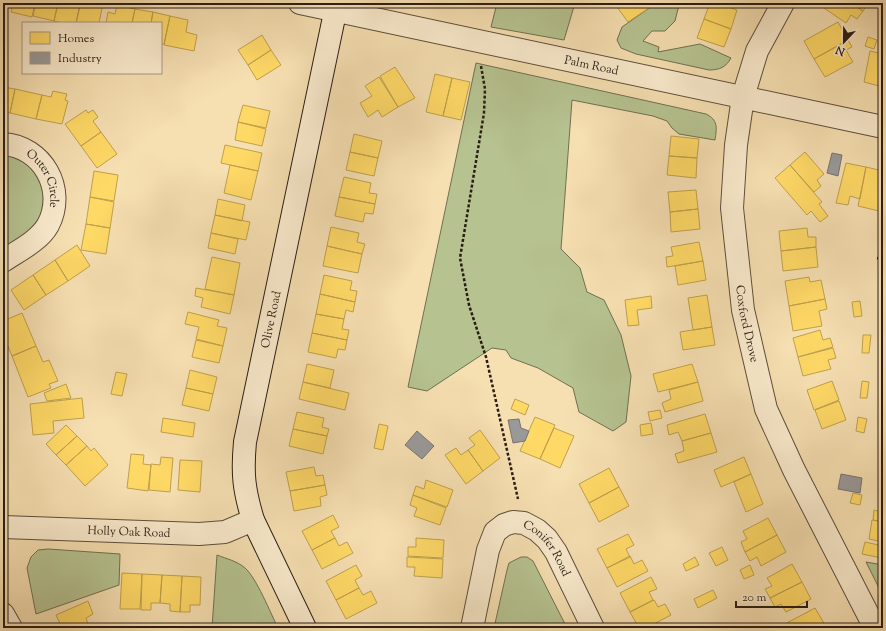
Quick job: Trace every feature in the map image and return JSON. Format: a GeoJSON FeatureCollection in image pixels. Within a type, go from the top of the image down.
{"type":"FeatureCollection","features":[{"type":"Feature","properties":{"kind":"street","name":"Palm Road"},"geometry":{"type":"LineString","coordinates":[[300,3],[336,7],[485,42],[883,127]]}},
{"type":"Feature","properties":{"kind":"street","name":"Coxford Drove"},"geometry":{"type":"LineString","coordinates":[[783,3],[757,51],[743,97],[736,145],[732,208],[743,310],[766,409],[794,470],[875,628]]}},
{"type":"Feature","properties":{"kind":"street","name":"Olive Road"},"geometry":{"type":"LineString","coordinates":[[305,628],[253,520],[243,482],[243,463],[245,442],[336,7]]}},
{"type":"Feature","properties":{"kind":"street","name":"Outer Circle"},"geometry":{"type":"LineString","coordinates":[[3,144],[11,144],[24,148],[43,163],[50,176],[54,199],[53,212],[43,232],[3,261]]}},
{"type":"Feature","properties":{"kind":"street","name":"Holly Oak Road"},"geometry":{"type":"LineString","coordinates":[[3,528],[199,534],[225,532],[253,520]]}},
{"type":"Feature","properties":{"kind":"street","name":"Conifer Road"},"geometry":{"type":"LineString","coordinates":[[472,628],[488,550],[495,532],[504,525],[513,522],[524,523],[537,530],[547,539],[556,552],[593,628]]}},
{"type":"Feature","properties":{"kind":"street"},"geometry":{"type":"LineString","coordinates":[[3,614],[11,628]]}},
{"type":"Feature","properties":{"kind":"path"},"geometry":{"type":"LineString","coordinates":[[485,42],[481,64],[486,89],[484,114],[460,258],[469,305],[486,357],[513,482],[524,523]]}},
{"type":"Feature","properties":{"kind":"path"},"geometry":{"type":"LineString","coordinates":[[877,258],[883,259]]}},
{"type":"Feature","properties":{"kind":"green space"},"geometry":{"type":"Polygon","coordinates":[[[497,3],[575,3],[564,40],[491,27],[497,3]]]}},
{"type":"Feature","properties":{"kind":"green space"},"geometry":{"type":"Polygon","coordinates":[[[650,3],[678,3],[679,5],[675,21],[665,31],[652,31],[643,41],[659,47],[658,52],[700,44],[731,58],[729,61],[725,66],[709,70],[636,54],[621,48],[617,40],[622,27],[652,6],[650,3]]]}},
{"type":"Feature","properties":{"kind":"green space"},"geometry":{"type":"Polygon","coordinates":[[[476,63],[706,114],[715,121],[715,140],[679,134],[667,121],[653,116],[572,100],[561,249],[580,268],[587,292],[604,300],[621,335],[631,376],[626,422],[613,431],[579,412],[573,388],[538,368],[511,358],[506,350],[492,348],[427,391],[408,387],[476,63]]]}},
{"type":"Feature","properties":{"kind":"green space"},"geometry":{"type":"Polygon","coordinates":[[[3,144],[34,155],[53,212],[3,261],[3,144]]]}},
{"type":"Feature","properties":{"kind":"green space"},"geometry":{"type":"Polygon","coordinates":[[[48,549],[120,554],[119,585],[36,614],[27,568],[31,557],[38,550],[48,549]]]}},
{"type":"Feature","properties":{"kind":"green space"},"geometry":{"type":"Polygon","coordinates":[[[217,555],[232,560],[245,568],[254,579],[278,628],[212,628],[217,555]]]}},
{"type":"Feature","properties":{"kind":"green space"},"geometry":{"type":"Polygon","coordinates":[[[521,557],[527,557],[533,561],[567,628],[494,628],[509,563],[521,557]]]}},
{"type":"Feature","properties":{"kind":"green space"},"geometry":{"type":"Polygon","coordinates":[[[866,562],[883,565],[883,596],[866,562]]]}},
{"type":"Feature","properties":{"kind":"building: Homes"},"geometry":{"type":"Polygon","coordinates":[[[13,3],[35,3],[32,17],[11,12],[13,3]]]}},
{"type":"Feature","properties":{"kind":"building: Homes"},"geometry":{"type":"Polygon","coordinates":[[[36,3],[58,3],[54,21],[33,16],[36,3]]]}},
{"type":"Feature","properties":{"kind":"building: Homes"},"geometry":{"type":"Polygon","coordinates":[[[58,3],[80,3],[76,22],[54,21],[58,3]]]}},
{"type":"Feature","properties":{"kind":"building: Homes"},"geometry":{"type":"Polygon","coordinates":[[[81,3],[103,3],[99,22],[76,22],[81,3]]]}},
{"type":"Feature","properties":{"kind":"building: Homes"},"geometry":{"type":"Polygon","coordinates":[[[614,3],[650,3],[652,6],[628,22],[614,3]]]}},
{"type":"Feature","properties":{"kind":"building: Homes"},"geometry":{"type":"Polygon","coordinates":[[[710,3],[718,3],[737,10],[731,29],[704,19],[710,3]]]}},
{"type":"Feature","properties":{"kind":"building: Homes"},"geometry":{"type":"Polygon","coordinates":[[[823,3],[851,3],[863,11],[857,19],[851,15],[846,23],[821,6],[823,3]]]}},
{"type":"Feature","properties":{"kind":"building: Homes"},"geometry":{"type":"Polygon","coordinates":[[[851,3],[868,3],[863,11],[851,3]]]}},
{"type":"Feature","properties":{"kind":"building: Homes"},"geometry":{"type":"Polygon","coordinates":[[[117,5],[135,9],[132,22],[106,22],[108,12],[115,14],[117,5]]]}},
{"type":"Feature","properties":{"kind":"building: Homes"},"geometry":{"type":"Polygon","coordinates":[[[135,9],[153,12],[151,22],[132,22],[135,9]]]}},
{"type":"Feature","properties":{"kind":"building: Homes"},"geometry":{"type":"Polygon","coordinates":[[[153,12],[170,16],[164,44],[162,44],[162,22],[151,22],[153,12]]]}},
{"type":"Feature","properties":{"kind":"building: Homes"},"geometry":{"type":"Polygon","coordinates":[[[170,16],[188,20],[186,32],[197,35],[194,51],[164,45],[170,16]]]}},
{"type":"Feature","properties":{"kind":"building: Homes"},"geometry":{"type":"Polygon","coordinates":[[[704,19],[731,29],[724,47],[697,38],[704,19]]]}},
{"type":"Feature","properties":{"kind":"building: Homes"},"geometry":{"type":"Polygon","coordinates":[[[838,22],[848,40],[814,59],[804,41],[838,22]]]}},
{"type":"Feature","properties":{"kind":"building: Homes"},"geometry":{"type":"Polygon","coordinates":[[[262,35],[271,50],[248,65],[238,50],[262,35]]]}},
{"type":"Feature","properties":{"kind":"building: Homes"},"geometry":{"type":"Polygon","coordinates":[[[868,37],[877,40],[874,49],[865,46],[868,37]]]}},
{"type":"Feature","properties":{"kind":"building: Homes"},"geometry":{"type":"Polygon","coordinates":[[[848,40],[852,47],[846,50],[853,62],[825,77],[814,59],[848,40]]]}},
{"type":"Feature","properties":{"kind":"building: Homes"},"geometry":{"type":"Polygon","coordinates":[[[271,50],[281,65],[257,80],[248,65],[271,50]]]}},
{"type":"Feature","properties":{"kind":"building: Homes"},"geometry":{"type":"Polygon","coordinates":[[[870,51],[883,54],[883,87],[864,82],[870,51]]]}},
{"type":"Feature","properties":{"kind":"building: Homes"},"geometry":{"type":"Polygon","coordinates":[[[395,67],[415,98],[398,107],[380,76],[395,67]]]}},
{"type":"Feature","properties":{"kind":"building: Homes"},"geometry":{"type":"Polygon","coordinates":[[[435,74],[452,78],[443,116],[426,112],[435,74]]]}},
{"type":"Feature","properties":{"kind":"building: Homes"},"geometry":{"type":"Polygon","coordinates":[[[379,77],[398,107],[382,117],[378,110],[368,117],[360,103],[372,96],[365,86],[379,77]]]}},
{"type":"Feature","properties":{"kind":"building: Homes"},"geometry":{"type":"Polygon","coordinates":[[[452,78],[470,82],[461,120],[443,116],[452,78]]]}},
{"type":"Feature","properties":{"kind":"building: Homes"},"geometry":{"type":"Polygon","coordinates":[[[3,87],[15,89],[10,113],[3,112],[3,87]]]}},
{"type":"Feature","properties":{"kind":"building: Homes"},"geometry":{"type":"Polygon","coordinates":[[[15,89],[42,95],[36,119],[10,113],[15,89]]]}},
{"type":"Feature","properties":{"kind":"building: Homes"},"geometry":{"type":"Polygon","coordinates":[[[53,91],[67,94],[65,100],[68,101],[62,124],[36,119],[42,95],[51,97],[53,91]]]}},
{"type":"Feature","properties":{"kind":"building: Homes"},"geometry":{"type":"Polygon","coordinates":[[[243,105],[270,111],[266,128],[238,122],[243,105]]]}},
{"type":"Feature","properties":{"kind":"building: Homes"},"geometry":{"type":"Polygon","coordinates":[[[86,110],[88,113],[93,110],[98,117],[93,121],[101,132],[81,146],[65,124],[86,110]]]}},
{"type":"Feature","properties":{"kind":"building: Homes"},"geometry":{"type":"Polygon","coordinates":[[[238,122],[266,129],[262,146],[235,140],[238,122]]]}},
{"type":"Feature","properties":{"kind":"building: Homes"},"geometry":{"type":"Polygon","coordinates":[[[101,132],[117,154],[97,168],[81,146],[101,132]]]}},
{"type":"Feature","properties":{"kind":"building: Homes"},"geometry":{"type":"Polygon","coordinates":[[[354,134],[382,141],[378,158],[350,152],[354,134]]]}},
{"type":"Feature","properties":{"kind":"building: Homes"},"geometry":{"type":"Polygon","coordinates":[[[671,136],[699,139],[697,158],[669,156],[671,136]]]}},
{"type":"Feature","properties":{"kind":"building: Homes"},"geometry":{"type":"Polygon","coordinates":[[[225,145],[262,153],[258,171],[221,163],[225,145]]]}},
{"type":"Feature","properties":{"kind":"building: Homes"},"geometry":{"type":"Polygon","coordinates":[[[350,152],[378,158],[374,176],[346,170],[350,152]]]}},
{"type":"Feature","properties":{"kind":"building: Homes"},"geometry":{"type":"Polygon","coordinates":[[[805,152],[824,174],[817,180],[821,186],[814,192],[790,165],[805,152]]]}},
{"type":"Feature","properties":{"kind":"building: Homes"},"geometry":{"type":"Polygon","coordinates":[[[669,156],[697,158],[696,178],[667,175],[669,156]]]}},
{"type":"Feature","properties":{"kind":"building: Homes"},"geometry":{"type":"Polygon","coordinates":[[[846,163],[866,167],[860,199],[850,196],[848,205],[836,203],[846,163]]]}},
{"type":"Feature","properties":{"kind":"building: Homes"},"geometry":{"type":"Polygon","coordinates":[[[230,165],[258,171],[251,200],[224,193],[230,165]]]}},
{"type":"Feature","properties":{"kind":"building: Homes"},"geometry":{"type":"Polygon","coordinates":[[[790,165],[822,202],[819,204],[828,216],[820,222],[811,211],[807,215],[775,178],[790,165]]]}},
{"type":"Feature","properties":{"kind":"building: Homes"},"geometry":{"type":"Polygon","coordinates":[[[866,167],[883,171],[883,189],[879,211],[858,206],[866,167]]]}},
{"type":"Feature","properties":{"kind":"building: Homes"},"geometry":{"type":"Polygon","coordinates":[[[94,171],[118,175],[114,201],[90,197],[94,171]]]}},
{"type":"Feature","properties":{"kind":"building: Homes"},"geometry":{"type":"Polygon","coordinates":[[[344,177],[371,183],[369,193],[377,194],[375,204],[339,197],[344,177]]]}},
{"type":"Feature","properties":{"kind":"building: Homes"},"geometry":{"type":"Polygon","coordinates":[[[696,190],[698,209],[670,212],[668,192],[696,190]]]}},
{"type":"Feature","properties":{"kind":"building: Homes"},"geometry":{"type":"Polygon","coordinates":[[[90,197],[114,202],[110,228],[86,224],[90,197]]]}},
{"type":"Feature","properties":{"kind":"building: Homes"},"geometry":{"type":"Polygon","coordinates":[[[339,197],[375,204],[373,214],[365,213],[363,222],[335,216],[339,197]]]}},
{"type":"Feature","properties":{"kind":"building: Homes"},"geometry":{"type":"Polygon","coordinates":[[[218,199],[245,205],[242,221],[215,215],[218,199]]]}},
{"type":"Feature","properties":{"kind":"building: Homes"},"geometry":{"type":"Polygon","coordinates":[[[698,209],[700,229],[671,232],[670,212],[698,209]]]}},
{"type":"Feature","properties":{"kind":"building: Homes"},"geometry":{"type":"Polygon","coordinates":[[[215,215],[250,222],[246,240],[211,233],[215,215]]]}},
{"type":"Feature","properties":{"kind":"building: Homes"},"geometry":{"type":"Polygon","coordinates":[[[86,224],[110,228],[106,254],[81,250],[86,224]]]}},
{"type":"Feature","properties":{"kind":"building: Homes"},"geometry":{"type":"Polygon","coordinates":[[[331,227],[359,233],[357,242],[365,244],[362,254],[327,246],[331,227]]]}},
{"type":"Feature","properties":{"kind":"building: Homes"},"geometry":{"type":"Polygon","coordinates":[[[807,228],[808,237],[816,237],[816,247],[781,251],[779,231],[807,228]]]}},
{"type":"Feature","properties":{"kind":"building: Homes"},"geometry":{"type":"Polygon","coordinates":[[[211,233],[238,239],[235,254],[208,248],[211,233]]]}},
{"type":"Feature","properties":{"kind":"building: Homes"},"geometry":{"type":"Polygon","coordinates":[[[699,242],[703,261],[667,267],[666,257],[673,256],[671,247],[699,242]]]}},
{"type":"Feature","properties":{"kind":"building: Homes"},"geometry":{"type":"Polygon","coordinates":[[[77,245],[90,266],[68,281],[55,260],[77,245]]]}},
{"type":"Feature","properties":{"kind":"building: Homes"},"geometry":{"type":"Polygon","coordinates":[[[327,246],[362,254],[358,273],[323,266],[327,246]]]}},
{"type":"Feature","properties":{"kind":"building: Homes"},"geometry":{"type":"Polygon","coordinates":[[[816,247],[818,267],[783,271],[781,251],[816,247]]]}},
{"type":"Feature","properties":{"kind":"building: Homes"},"geometry":{"type":"Polygon","coordinates":[[[212,257],[240,263],[234,295],[205,289],[212,257]]]}},
{"type":"Feature","properties":{"kind":"building: Homes"},"geometry":{"type":"Polygon","coordinates":[[[55,260],[68,281],[46,295],[33,275],[55,260]]]}},
{"type":"Feature","properties":{"kind":"building: Homes"},"geometry":{"type":"Polygon","coordinates":[[[703,261],[706,280],[678,285],[675,266],[703,261]]]}},
{"type":"Feature","properties":{"kind":"building: Homes"},"geometry":{"type":"Polygon","coordinates":[[[33,275],[46,295],[24,310],[11,290],[33,275]]]}},
{"type":"Feature","properties":{"kind":"building: Homes"},"geometry":{"type":"Polygon","coordinates":[[[324,275],[352,281],[350,290],[357,291],[355,302],[320,294],[324,275]]]}},
{"type":"Feature","properties":{"kind":"building: Homes"},"geometry":{"type":"Polygon","coordinates":[[[809,277],[810,282],[821,280],[825,299],[789,306],[785,281],[809,277]]]}},
{"type":"Feature","properties":{"kind":"building: Homes"},"geometry":{"type":"Polygon","coordinates":[[[196,288],[234,295],[230,314],[201,307],[203,298],[195,296],[196,288]]]}},
{"type":"Feature","properties":{"kind":"building: Homes"},"geometry":{"type":"Polygon","coordinates":[[[320,294],[355,302],[353,312],[346,310],[344,319],[316,314],[320,294]]]}},
{"type":"Feature","properties":{"kind":"building: Homes"},"geometry":{"type":"Polygon","coordinates":[[[707,295],[712,327],[693,330],[688,298],[707,295]]]}},
{"type":"Feature","properties":{"kind":"building: Homes"},"geometry":{"type":"Polygon","coordinates":[[[651,296],[652,308],[637,310],[639,325],[628,326],[625,300],[651,296]]]}},
{"type":"Feature","properties":{"kind":"building: Homes"},"geometry":{"type":"Polygon","coordinates":[[[825,299],[827,309],[819,311],[822,326],[793,331],[789,306],[825,299]]]}},
{"type":"Feature","properties":{"kind":"building: Homes"},"geometry":{"type":"Polygon","coordinates":[[[860,301],[862,316],[854,317],[852,302],[860,301]]]}},
{"type":"Feature","properties":{"kind":"building: Homes"},"geometry":{"type":"Polygon","coordinates":[[[188,312],[219,320],[217,326],[227,328],[223,346],[196,339],[199,327],[185,324],[188,312]]]}},
{"type":"Feature","properties":{"kind":"building: Homes"},"geometry":{"type":"Polygon","coordinates":[[[22,313],[36,346],[12,356],[3,334],[3,321],[22,313]]]}},
{"type":"Feature","properties":{"kind":"building: Homes"},"geometry":{"type":"Polygon","coordinates":[[[316,314],[344,319],[342,329],[349,330],[347,340],[312,333],[316,314]]]}},
{"type":"Feature","properties":{"kind":"building: Homes"},"geometry":{"type":"Polygon","coordinates":[[[712,327],[715,345],[683,350],[680,332],[712,327]]]}},
{"type":"Feature","properties":{"kind":"building: Homes"},"geometry":{"type":"Polygon","coordinates":[[[820,330],[823,340],[830,338],[833,347],[798,357],[793,338],[820,330]]]}},
{"type":"Feature","properties":{"kind":"building: Homes"},"geometry":{"type":"Polygon","coordinates":[[[312,333],[347,340],[345,350],[338,349],[336,358],[308,352],[312,333]]]}},
{"type":"Feature","properties":{"kind":"building: Homes"},"geometry":{"type":"Polygon","coordinates":[[[863,335],[871,335],[869,353],[862,353],[863,335]]]}},
{"type":"Feature","properties":{"kind":"building: Homes"},"geometry":{"type":"Polygon","coordinates":[[[196,340],[223,346],[219,363],[192,357],[196,340]]]}},
{"type":"Feature","properties":{"kind":"building: Homes"},"geometry":{"type":"Polygon","coordinates":[[[36,346],[43,362],[49,360],[58,381],[49,384],[51,388],[28,397],[12,356],[36,346]]]}},
{"type":"Feature","properties":{"kind":"building: Homes"},"geometry":{"type":"Polygon","coordinates":[[[833,348],[836,358],[828,360],[831,369],[803,376],[798,357],[833,348]]]}},
{"type":"Feature","properties":{"kind":"building: Homes"},"geometry":{"type":"Polygon","coordinates":[[[307,364],[334,370],[330,388],[303,382],[307,364]]]}},
{"type":"Feature","properties":{"kind":"building: Homes"},"geometry":{"type":"Polygon","coordinates":[[[692,364],[698,382],[658,392],[653,374],[692,364]]]}},
{"type":"Feature","properties":{"kind":"building: Homes"},"geometry":{"type":"Polygon","coordinates":[[[190,370],[217,377],[213,394],[186,388],[190,370]]]}},
{"type":"Feature","properties":{"kind":"building: Homes"},"geometry":{"type":"Polygon","coordinates":[[[116,372],[127,374],[122,396],[111,394],[116,372]]]}},
{"type":"Feature","properties":{"kind":"building: Homes"},"geometry":{"type":"Polygon","coordinates":[[[832,381],[839,400],[814,410],[807,390],[832,381]]]}},
{"type":"Feature","properties":{"kind":"building: Homes"},"geometry":{"type":"Polygon","coordinates":[[[862,381],[869,382],[867,398],[860,398],[862,381]]]}},
{"type":"Feature","properties":{"kind":"building: Homes"},"geometry":{"type":"Polygon","coordinates":[[[303,382],[349,393],[345,410],[299,399],[303,382]]]}},
{"type":"Feature","properties":{"kind":"building: Homes"},"geometry":{"type":"Polygon","coordinates":[[[698,382],[703,401],[665,412],[662,403],[671,399],[669,390],[698,382]]]}},
{"type":"Feature","properties":{"kind":"building: Homes"},"geometry":{"type":"Polygon","coordinates":[[[66,384],[71,398],[47,401],[44,393],[66,384]]]}},
{"type":"Feature","properties":{"kind":"building: Homes"},"geometry":{"type":"Polygon","coordinates":[[[186,388],[213,394],[209,411],[182,405],[186,388]]]}},
{"type":"Feature","properties":{"kind":"building: Homes"},"geometry":{"type":"Polygon","coordinates":[[[82,398],[84,418],[53,421],[54,433],[33,435],[30,404],[82,398]]]}},
{"type":"Feature","properties":{"kind":"building: Homes"},"geometry":{"type":"Polygon","coordinates":[[[515,399],[529,405],[525,415],[511,409],[515,399]]]}},
{"type":"Feature","properties":{"kind":"building: Homes"},"geometry":{"type":"Polygon","coordinates":[[[839,401],[846,420],[822,429],[815,410],[839,401]]]}},
{"type":"Feature","properties":{"kind":"building: Homes"},"geometry":{"type":"Polygon","coordinates":[[[660,410],[662,418],[650,421],[648,412],[660,410]]]}},
{"type":"Feature","properties":{"kind":"building: Homes"},"geometry":{"type":"Polygon","coordinates":[[[297,412],[324,418],[322,427],[329,429],[327,436],[293,429],[297,412]]]}},
{"type":"Feature","properties":{"kind":"building: Homes"},"geometry":{"type":"Polygon","coordinates":[[[705,414],[711,433],[682,441],[678,432],[669,435],[667,425],[705,414]]]}},
{"type":"Feature","properties":{"kind":"building: Homes"},"geometry":{"type":"Polygon","coordinates":[[[535,417],[555,425],[540,459],[520,451],[535,417]]]}},
{"type":"Feature","properties":{"kind":"building: Homes"},"geometry":{"type":"Polygon","coordinates":[[[858,417],[867,419],[864,433],[856,431],[858,417]]]}},
{"type":"Feature","properties":{"kind":"building: Homes"},"geometry":{"type":"Polygon","coordinates":[[[163,418],[195,423],[193,437],[161,432],[163,418]]]}},
{"type":"Feature","properties":{"kind":"building: Homes"},"geometry":{"type":"Polygon","coordinates":[[[651,423],[653,434],[641,436],[640,425],[651,423]]]}},
{"type":"Feature","properties":{"kind":"building: Homes"},"geometry":{"type":"Polygon","coordinates":[[[379,424],[388,426],[383,450],[374,448],[379,424]]]}},
{"type":"Feature","properties":{"kind":"building: Homes"},"geometry":{"type":"Polygon","coordinates":[[[66,425],[77,436],[56,455],[46,444],[66,425]]]}},
{"type":"Feature","properties":{"kind":"building: Homes"},"geometry":{"type":"Polygon","coordinates":[[[554,428],[574,436],[560,468],[540,459],[554,428]]]}},
{"type":"Feature","properties":{"kind":"building: Homes"},"geometry":{"type":"Polygon","coordinates":[[[293,429],[327,436],[323,454],[289,446],[293,429]]]}},
{"type":"Feature","properties":{"kind":"building: Homes"},"geometry":{"type":"Polygon","coordinates":[[[480,430],[500,458],[483,471],[468,450],[475,445],[469,438],[480,430]]]}},
{"type":"Feature","properties":{"kind":"building: Homes"},"geometry":{"type":"Polygon","coordinates":[[[711,433],[717,452],[678,463],[675,454],[684,451],[682,441],[711,433]]]}},
{"type":"Feature","properties":{"kind":"building: Homes"},"geometry":{"type":"Polygon","coordinates":[[[77,436],[87,446],[66,465],[56,455],[77,436]]]}},
{"type":"Feature","properties":{"kind":"building: Homes"},"geometry":{"type":"Polygon","coordinates":[[[87,446],[91,451],[94,448],[108,465],[85,486],[66,465],[87,446]]]}},
{"type":"Feature","properties":{"kind":"building: Homes"},"geometry":{"type":"Polygon","coordinates":[[[456,448],[461,455],[468,450],[483,471],[466,484],[445,455],[456,448]]]}},
{"type":"Feature","properties":{"kind":"building: Homes"},"geometry":{"type":"Polygon","coordinates":[[[131,454],[144,455],[143,464],[151,465],[148,491],[127,488],[131,454]]]}},
{"type":"Feature","properties":{"kind":"building: Homes"},"geometry":{"type":"Polygon","coordinates":[[[161,457],[173,458],[170,492],[149,490],[151,464],[160,465],[161,457]]]}},
{"type":"Feature","properties":{"kind":"building: Homes"},"geometry":{"type":"Polygon","coordinates":[[[744,457],[751,474],[721,487],[714,470],[744,457]]]}},
{"type":"Feature","properties":{"kind":"building: Homes"},"geometry":{"type":"Polygon","coordinates":[[[180,460],[202,461],[200,492],[178,490],[180,460]]]}},
{"type":"Feature","properties":{"kind":"building: Homes"},"geometry":{"type":"Polygon","coordinates":[[[314,467],[316,476],[323,475],[325,485],[290,491],[286,472],[314,467]]]}},
{"type":"Feature","properties":{"kind":"building: Homes"},"geometry":{"type":"Polygon","coordinates":[[[609,468],[619,487],[589,503],[579,484],[609,468]]]}},
{"type":"Feature","properties":{"kind":"building: Homes"},"geometry":{"type":"Polygon","coordinates":[[[883,473],[883,493],[878,492],[883,473]]]}},
{"type":"Feature","properties":{"kind":"building: Homes"},"geometry":{"type":"Polygon","coordinates":[[[751,474],[763,504],[746,512],[734,482],[751,474]]]}},
{"type":"Feature","properties":{"kind":"building: Homes"},"geometry":{"type":"Polygon","coordinates":[[[426,480],[453,490],[447,507],[413,495],[416,486],[424,489],[426,480]]]}},
{"type":"Feature","properties":{"kind":"building: Homes"},"geometry":{"type":"Polygon","coordinates":[[[325,485],[327,495],[320,497],[321,506],[294,511],[290,491],[325,485]]]}},
{"type":"Feature","properties":{"kind":"building: Homes"},"geometry":{"type":"Polygon","coordinates":[[[619,487],[629,506],[599,522],[589,503],[619,487]]]}},
{"type":"Feature","properties":{"kind":"building: Homes"},"geometry":{"type":"Polygon","coordinates":[[[853,493],[862,495],[860,505],[850,503],[853,493]]]}},
{"type":"Feature","properties":{"kind":"building: Homes"},"geometry":{"type":"Polygon","coordinates":[[[413,495],[446,508],[440,525],[414,516],[417,508],[410,505],[413,495]]]}},
{"type":"Feature","properties":{"kind":"building: Homes"},"geometry":{"type":"Polygon","coordinates":[[[883,505],[883,522],[873,520],[874,510],[882,512],[883,505]]]}},
{"type":"Feature","properties":{"kind":"building: Homes"},"geometry":{"type":"Polygon","coordinates":[[[333,515],[339,527],[331,531],[335,538],[312,550],[302,531],[333,515]]]}},
{"type":"Feature","properties":{"kind":"building: Homes"},"geometry":{"type":"Polygon","coordinates":[[[768,518],[777,535],[745,552],[741,542],[747,539],[743,531],[768,518]]]}},
{"type":"Feature","properties":{"kind":"building: Homes"},"geometry":{"type":"Polygon","coordinates":[[[872,520],[883,522],[883,542],[869,539],[872,520]]]}},
{"type":"Feature","properties":{"kind":"building: Homes"},"geometry":{"type":"Polygon","coordinates":[[[628,534],[634,545],[626,549],[630,557],[607,568],[597,549],[628,534]]]}},
{"type":"Feature","properties":{"kind":"building: Homes"},"geometry":{"type":"Polygon","coordinates":[[[777,535],[786,552],[761,566],[757,557],[750,561],[745,552],[777,535]]]}},
{"type":"Feature","properties":{"kind":"building: Homes"},"geometry":{"type":"Polygon","coordinates":[[[335,538],[339,546],[347,542],[353,553],[322,569],[312,550],[335,538]]]}},
{"type":"Feature","properties":{"kind":"building: Homes"},"geometry":{"type":"Polygon","coordinates":[[[416,538],[444,540],[443,558],[408,556],[408,547],[416,547],[416,538]]]}},
{"type":"Feature","properties":{"kind":"building: Homes"},"geometry":{"type":"Polygon","coordinates":[[[865,542],[883,546],[882,558],[862,554],[865,542]]]}},
{"type":"Feature","properties":{"kind":"building: Homes"},"geometry":{"type":"Polygon","coordinates":[[[722,547],[728,560],[716,566],[709,553],[722,547]]]}},
{"type":"Feature","properties":{"kind":"building: Homes"},"geometry":{"type":"Polygon","coordinates":[[[630,556],[634,564],[642,560],[648,571],[617,587],[607,568],[630,556]]]}},
{"type":"Feature","properties":{"kind":"building: Homes"},"geometry":{"type":"Polygon","coordinates":[[[407,557],[443,559],[442,578],[414,576],[415,567],[407,567],[407,557]]]}},
{"type":"Feature","properties":{"kind":"building: Homes"},"geometry":{"type":"Polygon","coordinates":[[[695,557],[699,565],[686,571],[683,564],[695,557]]]}},
{"type":"Feature","properties":{"kind":"building: Homes"},"geometry":{"type":"Polygon","coordinates":[[[792,564],[802,582],[770,598],[765,589],[772,586],[767,578],[792,564]]]}},
{"type":"Feature","properties":{"kind":"building: Homes"},"geometry":{"type":"Polygon","coordinates":[[[356,565],[362,576],[355,580],[359,588],[336,600],[326,581],[356,565]]]}},
{"type":"Feature","properties":{"kind":"building: Homes"},"geometry":{"type":"Polygon","coordinates":[[[750,565],[754,575],[744,579],[740,570],[750,565]]]}},
{"type":"Feature","properties":{"kind":"building: Homes"},"geometry":{"type":"Polygon","coordinates":[[[122,573],[142,574],[140,609],[120,609],[122,573]]]}},
{"type":"Feature","properties":{"kind":"building: Homes"},"geometry":{"type":"Polygon","coordinates":[[[142,574],[162,575],[160,603],[151,603],[151,610],[141,610],[142,574]]]}},
{"type":"Feature","properties":{"kind":"building: Homes"},"geometry":{"type":"Polygon","coordinates":[[[162,575],[182,576],[180,612],[170,611],[170,604],[160,603],[162,575]]]}},
{"type":"Feature","properties":{"kind":"building: Homes"},"geometry":{"type":"Polygon","coordinates":[[[182,576],[201,577],[200,605],[190,605],[190,612],[180,612],[182,576]]]}},
{"type":"Feature","properties":{"kind":"building: Homes"},"geometry":{"type":"Polygon","coordinates":[[[651,577],[657,589],[649,592],[653,600],[630,612],[620,593],[651,577]]]}},
{"type":"Feature","properties":{"kind":"building: Homes"},"geometry":{"type":"Polygon","coordinates":[[[802,582],[811,599],[786,612],[781,604],[775,607],[770,598],[802,582]]]}},
{"type":"Feature","properties":{"kind":"building: Homes"},"geometry":{"type":"Polygon","coordinates":[[[359,588],[363,595],[371,591],[377,603],[346,619],[336,600],[359,588]]]}},
{"type":"Feature","properties":{"kind":"building: Homes"},"geometry":{"type":"Polygon","coordinates":[[[713,590],[717,598],[698,608],[694,599],[713,590]]]}},
{"type":"Feature","properties":{"kind":"building: Homes"},"geometry":{"type":"Polygon","coordinates":[[[654,600],[658,607],[665,604],[671,615],[646,628],[639,628],[630,612],[654,600]]]}},
{"type":"Feature","properties":{"kind":"building: Homes"},"geometry":{"type":"Polygon","coordinates":[[[88,601],[93,614],[86,618],[88,624],[80,628],[62,628],[56,615],[88,601]]]}},
{"type":"Feature","properties":{"kind":"building: Homes"},"geometry":{"type":"Polygon","coordinates":[[[815,608],[825,625],[819,628],[785,628],[783,625],[815,608]]]}},
{"type":"Feature","properties":{"kind":"building: Homes"},"geometry":{"type":"Polygon","coordinates":[[[675,623],[677,628],[666,628],[675,623]]]}},
{"type":"Feature","properties":{"kind":"building: Industry"},"geometry":{"type":"Polygon","coordinates":[[[832,153],[842,155],[838,176],[827,173],[832,153]]]}},
{"type":"Feature","properties":{"kind":"building: Industry"},"geometry":{"type":"Polygon","coordinates":[[[519,419],[521,428],[529,431],[525,441],[513,443],[508,420],[519,419]]]}},
{"type":"Feature","properties":{"kind":"building: Industry"},"geometry":{"type":"Polygon","coordinates":[[[417,431],[434,446],[422,459],[405,445],[417,431]]]}},
{"type":"Feature","properties":{"kind":"building: Industry"},"geometry":{"type":"Polygon","coordinates":[[[841,474],[862,478],[860,493],[838,489],[841,474]]]}}]}
